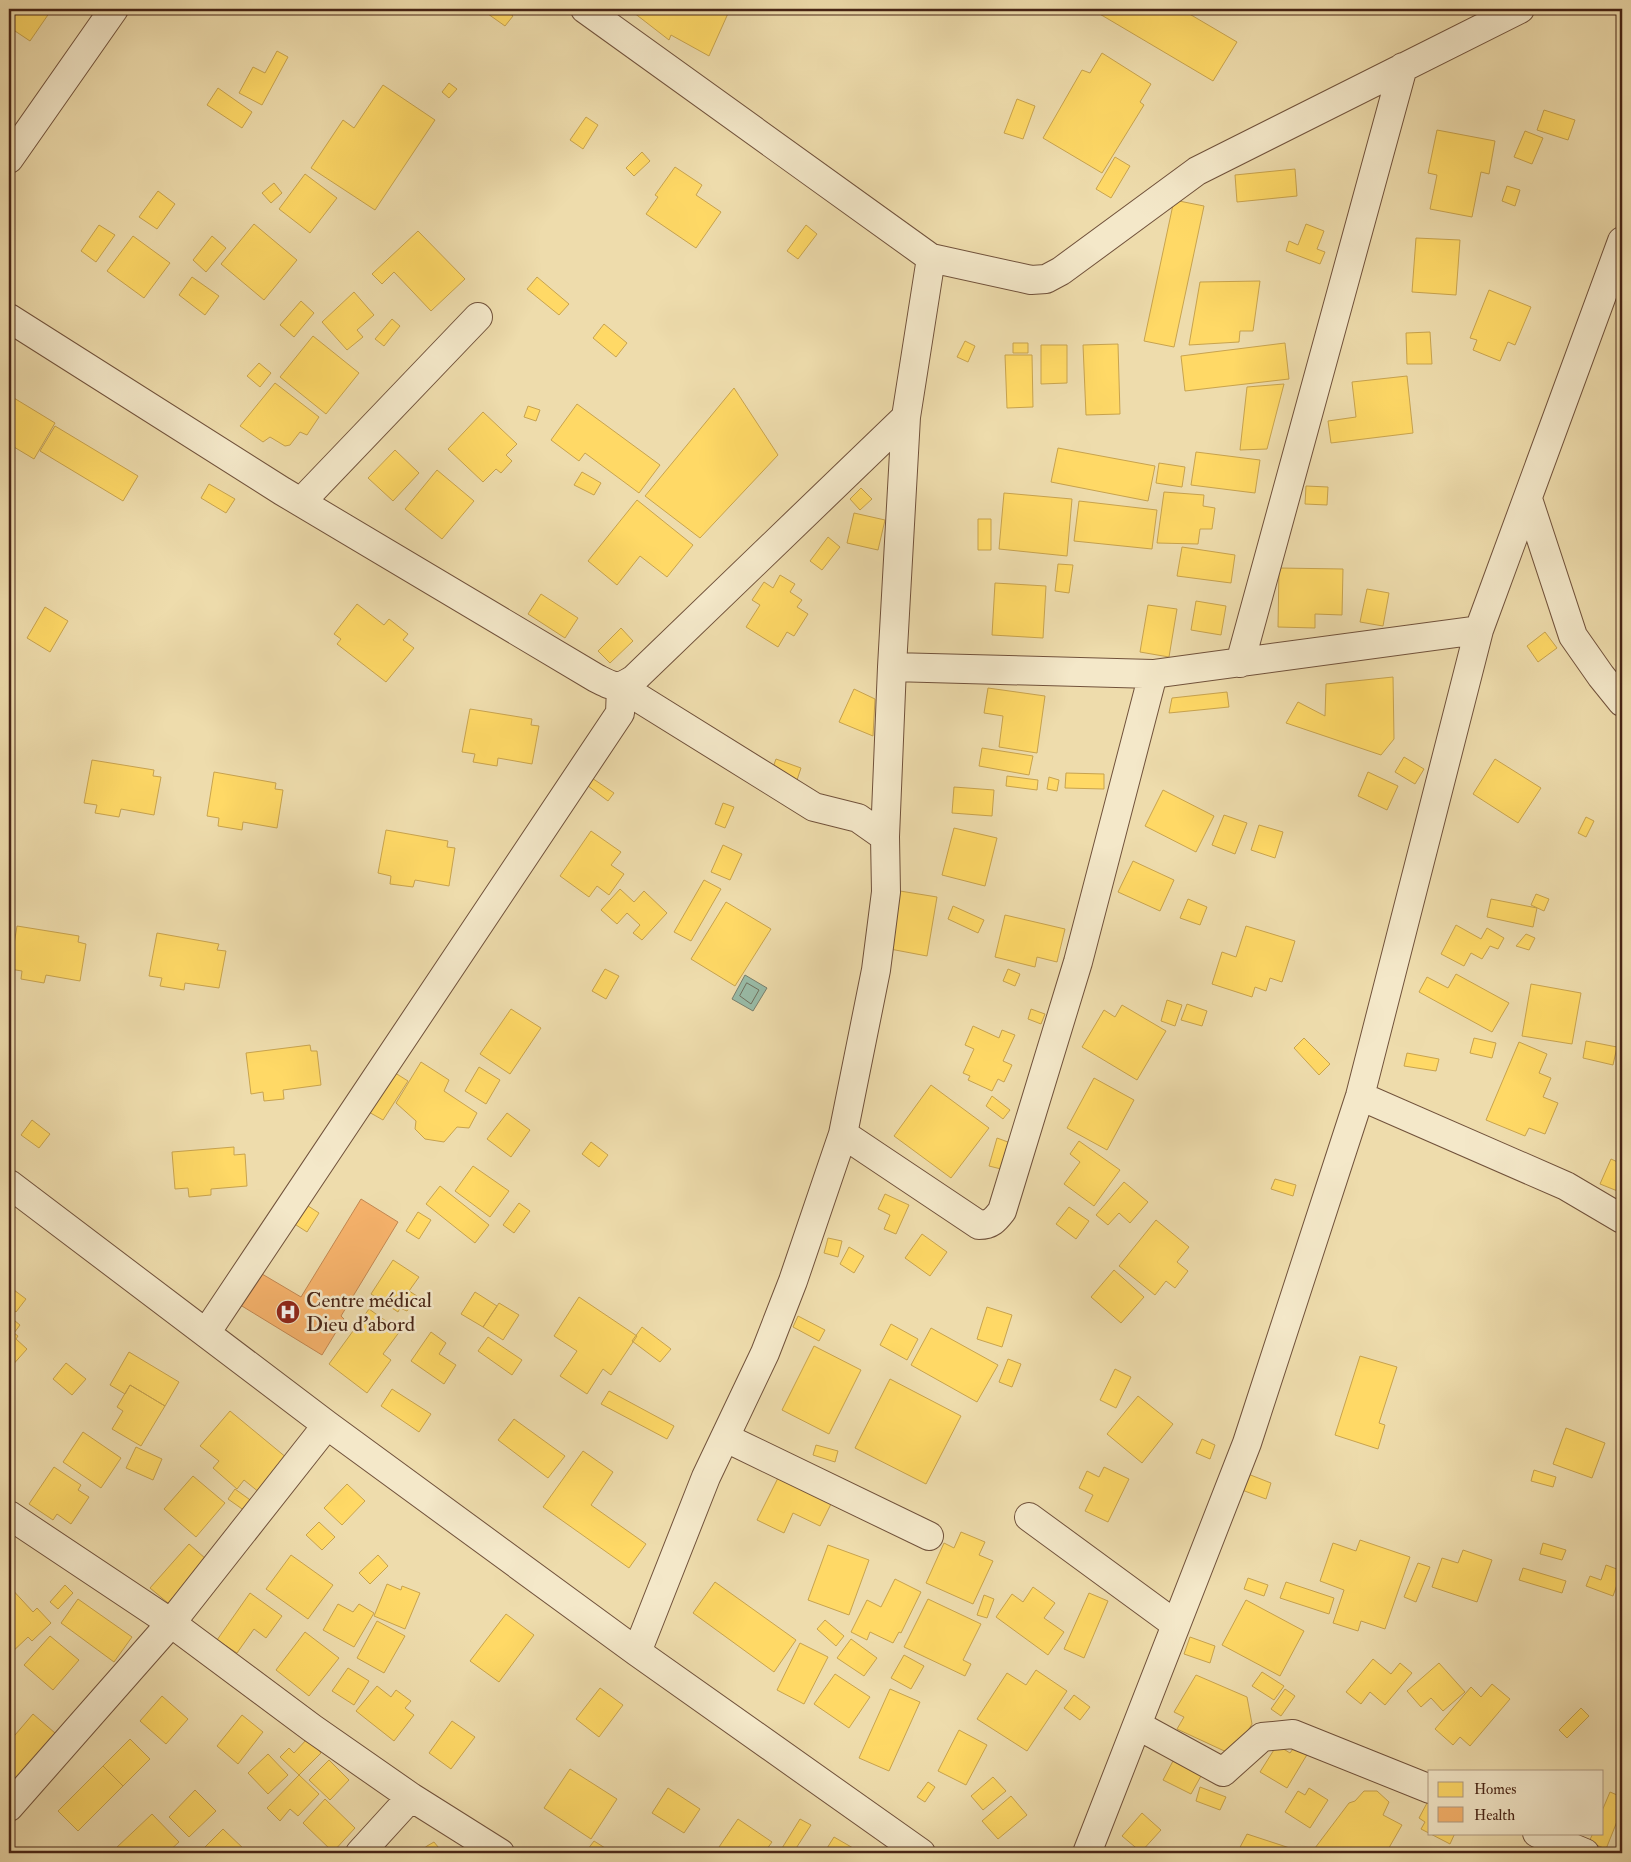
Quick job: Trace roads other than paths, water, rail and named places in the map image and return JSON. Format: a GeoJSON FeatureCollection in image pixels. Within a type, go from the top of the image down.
{"type":"FeatureCollection","features":[{"type":"Feature","properties":{"kind":"street"},"geometry":{"type":"LineString","coordinates":[[9,159],[114,9]]}},
{"type":"Feature","properties":{"kind":"street"},"geometry":{"type":"LineString","coordinates":[[585,9],[932,258],[1031,280],[1046,279],[1061,271],[1197,171],[1520,9]]}},
{"type":"Feature","properties":{"kind":"street"},"geometry":{"type":"LineString","coordinates":[[1240,663],[1402,68]]}},
{"type":"Feature","properties":{"kind":"street"},"geometry":{"type":"LineString","coordinates":[[1087,1853],[1247,1443],[1360,1096],[1479,630],[1622,241]]}},
{"type":"Feature","properties":{"kind":"street"},"geometry":{"type":"LineString","coordinates":[[637,1652],[706,1477],[765,1353],[790,1290],[843,1134],[876,970],[886,892],[885,837],[892,667],[906,417],[932,258]]}},
{"type":"Feature","properties":{"kind":"street"},"geometry":{"type":"LineString","coordinates":[[301,502],[478,317]]}},
{"type":"Feature","properties":{"kind":"street"},"geometry":{"type":"LineString","coordinates":[[9,318],[301,502],[596,678],[610,685],[621,687],[814,807],[858,818],[885,837]]}},
{"type":"Feature","properties":{"kind":"street"},"geometry":{"type":"LineString","coordinates":[[621,687],[634,679],[906,417]]}},
{"type":"Feature","properties":{"kind":"street"},"geometry":{"type":"LineString","coordinates":[[1528,498],[1574,636],[1601,676],[1622,702]]}},
{"type":"Feature","properties":{"kind":"street"},"geometry":{"type":"LineString","coordinates":[[892,667],[1153,674],[1479,630]]}},
{"type":"Feature","properties":{"kind":"street"},"geometry":{"type":"LineString","coordinates":[[843,1134],[979,1224],[988,1224],[995,1220],[1002,1211],[1078,962],[1153,674]]}},
{"type":"Feature","properties":{"kind":"street"},"geometry":{"type":"LineString","coordinates":[[206,1333],[620,714],[621,687]]}},
{"type":"Feature","properties":{"kind":"street"},"geometry":{"type":"LineString","coordinates":[[1360,1096],[1566,1186],[1622,1219]]}},
{"type":"Feature","properties":{"kind":"street"},"geometry":{"type":"LineString","coordinates":[[9,1184],[327,1425],[904,1848]]}},
{"type":"Feature","properties":{"kind":"street"},"geometry":{"type":"LineString","coordinates":[[9,1807],[171,1623],[327,1425]]}},
{"type":"Feature","properties":{"kind":"street"},"geometry":{"type":"LineString","coordinates":[[726,1438],[928,1536]]}},
{"type":"Feature","properties":{"kind":"street"},"geometry":{"type":"LineString","coordinates":[[9,1514],[171,1623],[312,1728],[411,1797],[500,1853]]}},
{"type":"Feature","properties":{"kind":"street"},"geometry":{"type":"LineString","coordinates":[[1029,1517],[1175,1624]]}},
{"type":"Feature","properties":{"kind":"street"},"geometry":{"type":"LineString","coordinates":[[1137,1725],[1223,1772],[1262,1737],[1293,1734],[1428,1789]]}},
{"type":"Feature","properties":{"kind":"street"},"geometry":{"type":"LineString","coordinates":[[360,1853],[411,1797]]}},
{"type":"Feature","properties":{"kind":"street"},"geometry":{"type":"LineString","coordinates":[[1539,1834],[1585,1853]]}},
{"type":"Feature","properties":{"kind":"water"},"geometry":{"type":"Polygon","coordinates":[[[745,975],[767,988],[753,1011],[732,999],[745,975]]]}},
{"type":"Feature","properties":{"kind":"place","name":"Centre médical Dieu d'abord"},"geometry":{"type":"Point","coordinates":[288,1312]}}]}
